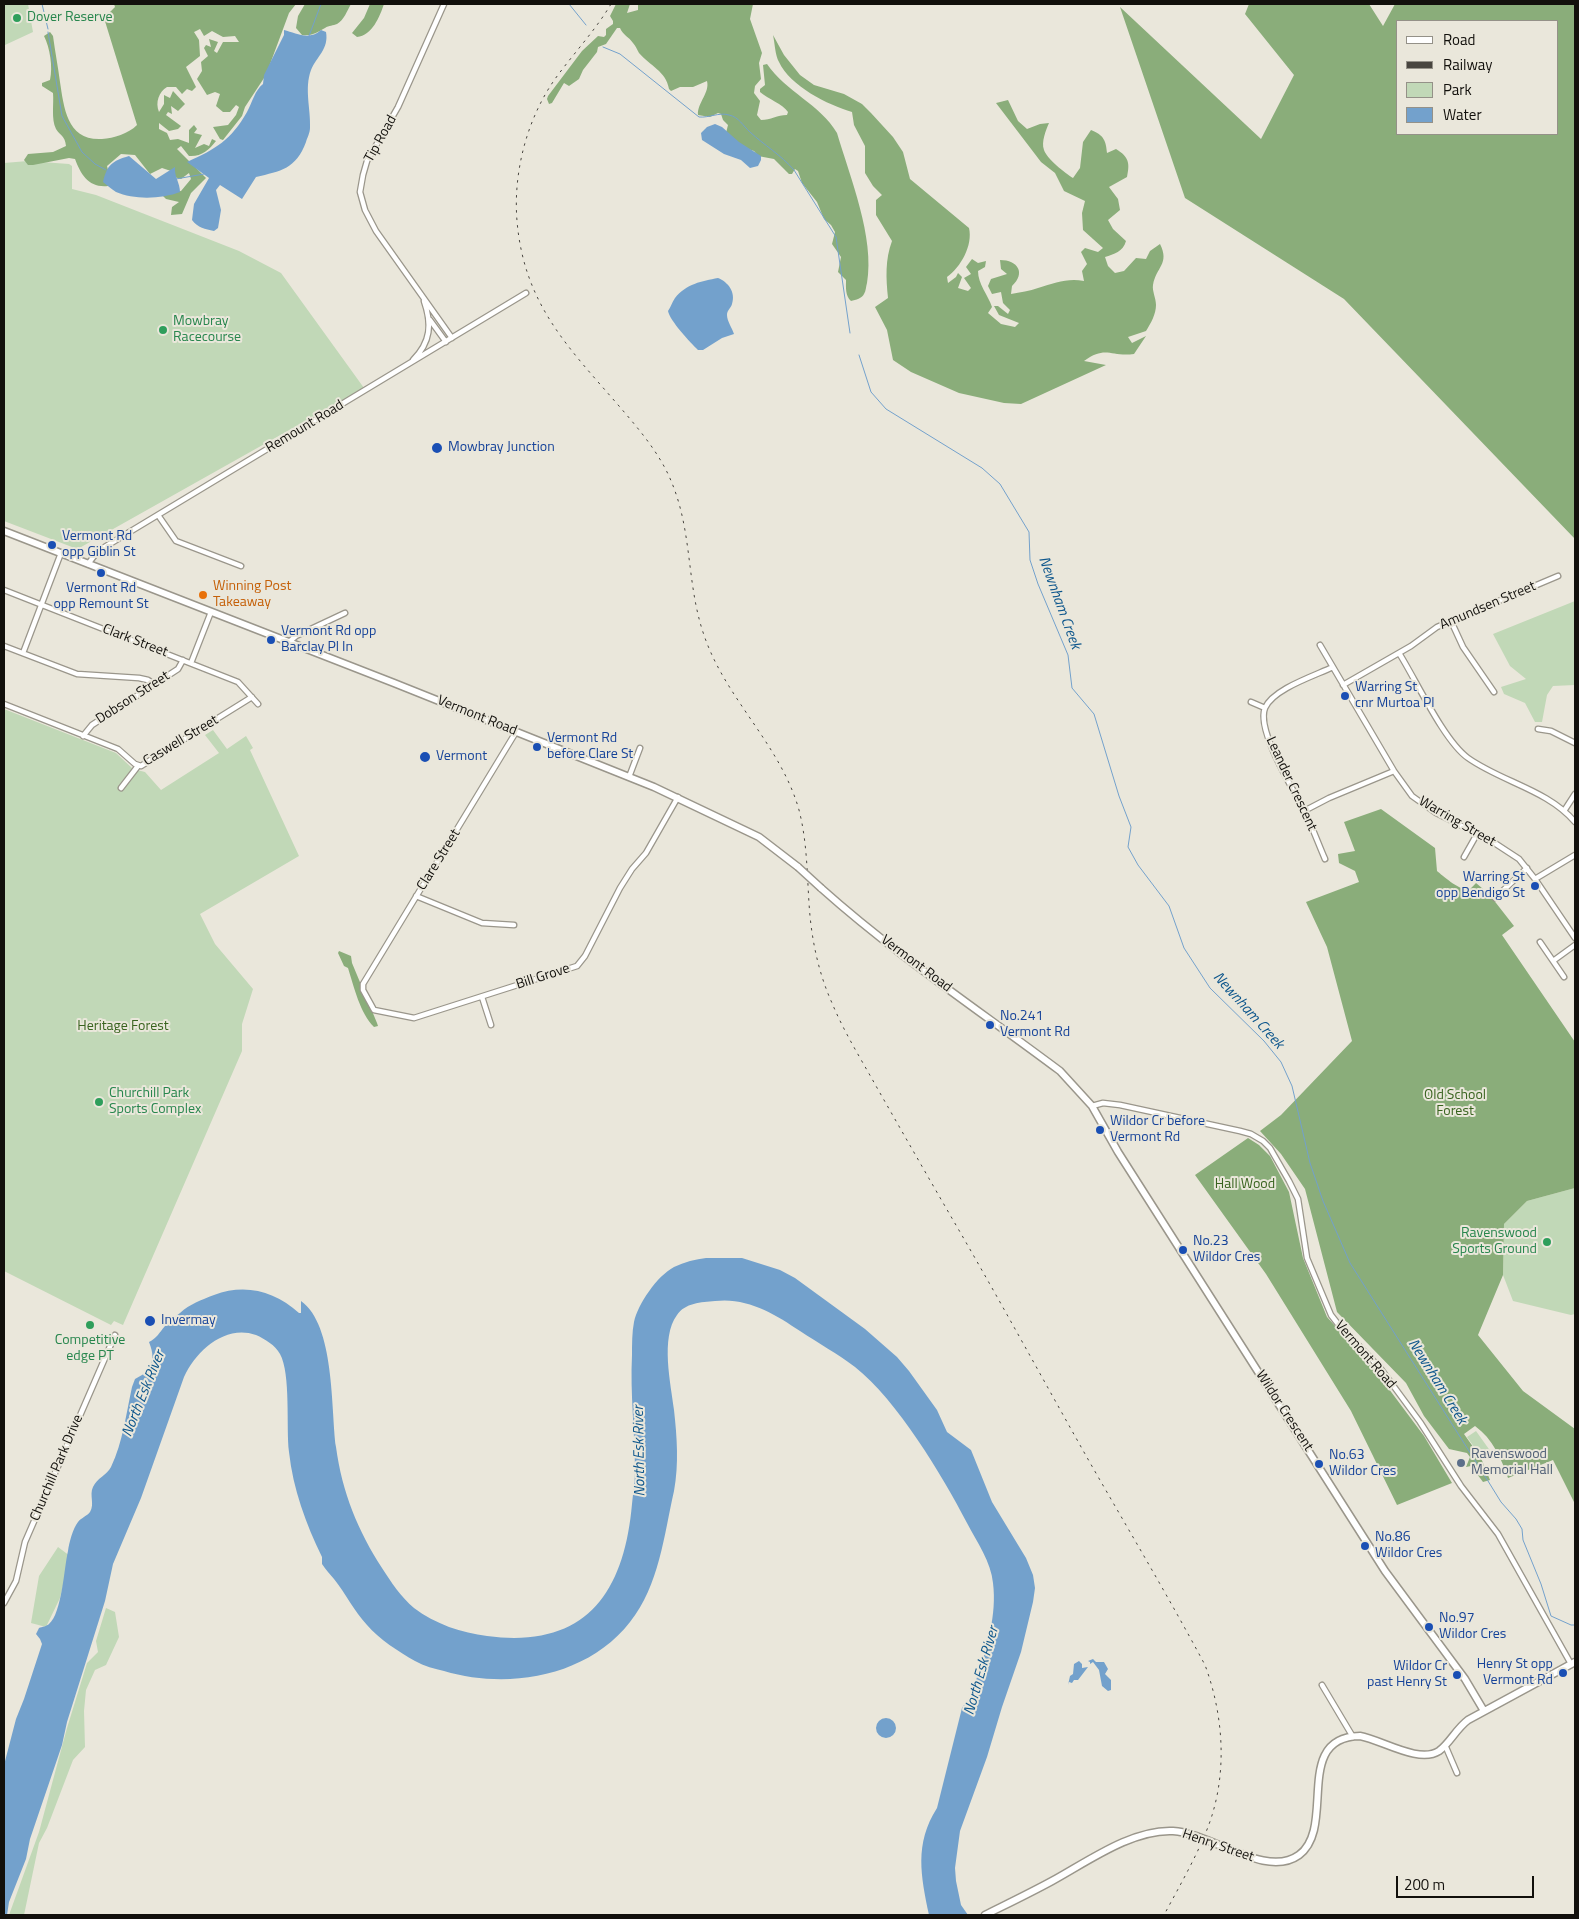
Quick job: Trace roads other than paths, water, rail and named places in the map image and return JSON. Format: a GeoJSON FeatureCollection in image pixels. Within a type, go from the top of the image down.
{"type":"FeatureCollection","features":[{"type":"Feature","properties":{"kind":"street","name":"Tip Road"},"geometry":{"type":"LineString","coordinates":[[444,4],[398,107],[367,161],[361,184],[362,200],[369,218],[452,338]]}},
{"type":"Feature","properties":{"kind":"street","name":"Remount Road"},"geometry":{"type":"LineString","coordinates":[[88,564],[98,551],[526,293]]}},
{"type":"Feature","properties":{"kind":"street","name":"Tip Road"},"geometry":{"type":"LineString","coordinates":[[421,295],[430,321],[446,342]]}},
{"type":"Feature","properties":{"kind":"street"},"geometry":{"type":"LineString","coordinates":[[408,365],[425,343],[430,321],[438,317]]}},
{"type":"Feature","properties":{"kind":"street"},"geometry":{"type":"LineString","coordinates":[[158,515],[176,541],[241,566]]}},
{"type":"Feature","properties":{"kind":"street","name":"Vermont Road"},"geometry":{"type":"LineString","coordinates":[[4,531],[629,777],[759,837],[798,867],[878,936],[1060,1072],[1092,1106],[1106,1103],[1240,1131],[1258,1138],[1270,1148],[1281,1164],[1298,1200],[1307,1258],[1331,1315],[1381,1370],[1420,1422],[1460,1486],[1498,1534],[1573,1663]]}},
{"type":"Feature","properties":{"kind":"street"},"geometry":{"type":"LineString","coordinates":[[23,653],[62,553]]}},
{"type":"Feature","properties":{"kind":"street","name":"Amundsen Street"},"geometry":{"type":"LineString","coordinates":[[1344,685],[1399,653],[1437,627],[1558,576]]}},
{"type":"Feature","properties":{"kind":"street","name":"Clark Street"},"geometry":{"type":"LineString","coordinates":[[4,590],[238,682],[258,704]]}},
{"type":"Feature","properties":{"kind":"street"},"geometry":{"type":"LineString","coordinates":[[191,663],[211,612]]}},
{"type":"Feature","properties":{"kind":"street"},"geometry":{"type":"LineString","coordinates":[[289,642],[296,636],[345,613]]}},
{"type":"Feature","properties":{"kind":"street"},"geometry":{"type":"LineString","coordinates":[[1451,621],[1471,659],[1494,692]]}},
{"type":"Feature","properties":{"kind":"street","name":"Warring Street"},"geometry":{"type":"LineString","coordinates":[[1320,645],[1394,771],[1412,796],[1423,805],[1509,851],[1527,868],[1575,938]]}},
{"type":"Feature","properties":{"kind":"street"},"geometry":{"type":"LineString","coordinates":[[4,646],[76,674],[139,678],[154,684]]}},
{"type":"Feature","properties":{"kind":"street"},"geometry":{"type":"LineString","coordinates":[[1399,653],[1458,749],[1480,765],[1544,798],[1564,811],[1575,822]]}},
{"type":"Feature","properties":{"kind":"street","name":"Dobson Street"},"geometry":{"type":"LineString","coordinates":[[83,736],[92,724],[178,669],[183,660]]}},
{"type":"Feature","properties":{"kind":"street"},"geometry":{"type":"LineString","coordinates":[[1252,702],[1265,708],[1274,696],[1281,691],[1333,667]]}},
{"type":"Feature","properties":{"kind":"street","name":"Caswell Street"},"geometry":{"type":"LineString","coordinates":[[4,704],[121,751],[138,766],[144,765],[252,697]]}},
{"type":"Feature","properties":{"kind":"street","name":"Leander Crescent"},"geometry":{"type":"LineString","coordinates":[[1265,708],[1263,722],[1268,738],[1325,859]]}},
{"type":"Feature","properties":{"kind":"street"},"geometry":{"type":"LineString","coordinates":[[1538,729],[1551,731],[1575,743]]}},
{"type":"Feature","properties":{"kind":"street","name":"Clare Street"},"geometry":{"type":"LineString","coordinates":[[362,987],[516,732]]}},
{"type":"Feature","properties":{"kind":"street"},"geometry":{"type":"LineString","coordinates":[[629,777],[640,748]]}},
{"type":"Feature","properties":{"kind":"street"},"geometry":{"type":"LineString","coordinates":[[121,788],[138,766]]}},
{"type":"Feature","properties":{"kind":"street"},"geometry":{"type":"LineString","coordinates":[[1304,811],[1329,798],[1394,771]]}},
{"type":"Feature","properties":{"kind":"street"},"geometry":{"type":"LineString","coordinates":[[1564,811],[1575,794]]}},
{"type":"Feature","properties":{"kind":"street","name":"Bill Grove"},"geometry":{"type":"LineString","coordinates":[[362,987],[367,1000],[374,1010],[409,1018],[418,1017],[570,969],[582,962],[626,877],[646,853],[678,798]]}},
{"type":"Feature","properties":{"kind":"street"},"geometry":{"type":"LineString","coordinates":[[1464,857],[1477,834]]}},
{"type":"Feature","properties":{"kind":"street"},"geometry":{"type":"LineString","coordinates":[[1535,879],[1575,855]]}},
{"type":"Feature","properties":{"kind":"street"},"geometry":{"type":"LineString","coordinates":[[1495,898],[1527,868]]}},
{"type":"Feature","properties":{"kind":"street"},"geometry":{"type":"LineString","coordinates":[[416,896],[482,923],[514,924]]}},
{"type":"Feature","properties":{"kind":"street"},"geometry":{"type":"LineString","coordinates":[[1540,942],[1564,977]]}},
{"type":"Feature","properties":{"kind":"street"},"geometry":{"type":"LineString","coordinates":[[1553,961],[1575,945]]}},
{"type":"Feature","properties":{"kind":"street"},"geometry":{"type":"LineString","coordinates":[[482,997],[491,1025]]}},
{"type":"Feature","properties":{"kind":"street","name":"Wildor Crescent"},"geometry":{"type":"LineString","coordinates":[[1092,1106],[1118,1152],[1385,1571],[1465,1679],[1484,1711]]}},
{"type":"Feature","properties":{"kind":"street","name":"Churchill Park Drive"},"geometry":{"type":"LineString","coordinates":[[4,1603],[16,1581],[24,1546],[116,1335]]}},
{"type":"Feature","properties":{"kind":"street"},"geometry":{"type":"LineString","coordinates":[[1322,1686],[1353,1737],[1370,1738],[1422,1755],[1433,1754],[1446,1745],[1460,1726],[1573,1663]]}},
{"type":"Feature","properties":{"kind":"street","name":"Henry Street"},"geometry":{"type":"LineString","coordinates":[[985,1915],[1118,1845],[1151,1833],[1172,1831],[1190,1834],[1264,1861],[1278,1862],[1293,1858],[1305,1849],[1312,1837],[1316,1822],[1319,1773],[1322,1761],[1334,1746],[1353,1737]]}},
{"type":"Feature","properties":{"kind":"street"},"geometry":{"type":"LineString","coordinates":[[1446,1745],[1457,1773]]}},
{"type":"Feature","properties":{"kind":"water"},"geometry":{"type":"Polygon","coordinates":[[[284,30],[307,36],[321,30],[326,32],[326,43],[313,65],[309,77],[310,128],[306,142],[297,158],[287,167],[256,177],[242,199],[220,185],[216,190],[221,210],[218,228],[214,231],[202,228],[192,220],[194,204],[209,178],[187,162],[222,143],[241,122],[256,93],[263,84],[264,75],[284,35],[284,30]]]}},
{"type":"Feature","properties":{"kind":"water"},"geometry":{"type":"Polygon","coordinates":[[[715,124],[722,127],[739,142],[761,156],[758,166],[750,168],[741,160],[724,154],[702,140],[701,133],[707,127],[715,124]]]}},
{"type":"Feature","properties":{"kind":"water"},"geometry":{"type":"Polygon","coordinates":[[[129,156],[156,179],[175,167],[180,192],[148,198],[123,195],[114,191],[103,182],[106,171],[114,162],[129,156]]]}},
{"type":"Feature","properties":{"kind":"water"},"geometry":{"type":"Polygon","coordinates":[[[718,278],[728,285],[733,295],[727,315],[734,334],[722,338],[703,350],[698,350],[676,326],[668,311],[675,298],[684,289],[700,282],[718,278]]]}},
{"type":"Feature","properties":{"kind":"water","name":"North Esk River"},"geometry":{"type":"Polygon","coordinates":[[[706,1258],[742,1258],[780,1270],[795,1278],[865,1329],[897,1357],[937,1410],[947,1432],[971,1450],[992,1502],[1026,1558],[1033,1575],[1035,1588],[1033,1602],[1021,1652],[987,1757],[960,1831],[955,1868],[956,1881],[961,1905],[968,1915],[929,1915],[921,1860],[925,1834],[937,1808],[962,1708],[973,1691],[990,1631],[994,1595],[992,1575],[987,1560],[932,1461],[902,1418],[871,1381],[848,1362],[771,1313],[749,1304],[727,1300],[704,1302],[684,1308],[677,1315],[672,1325],[669,1336],[668,1361],[677,1440],[676,1481],[659,1560],[648,1593],[640,1608],[612,1641],[592,1656],[569,1667],[545,1674],[520,1678],[494,1679],[469,1677],[430,1667],[402,1654],[372,1630],[322,1564],[322,1557],[301,1506],[289,1452],[286,1374],[280,1354],[266,1340],[256,1335],[244,1333],[233,1333],[223,1337],[204,1349],[189,1367],[184,1377],[141,1498],[113,1564],[105,1601],[67,1722],[62,1745],[30,1839],[26,1859],[9,1902],[7,1915],[4,1915],[4,1765],[16,1719],[42,1644],[36,1634],[39,1628],[49,1624],[57,1610],[69,1544],[74,1528],[89,1513],[93,1487],[111,1467],[121,1438],[135,1379],[149,1371],[152,1353],[149,1342],[156,1337],[168,1322],[192,1305],[226,1291],[248,1290],[270,1294],[290,1305],[299,1313],[301,1313],[301,1301],[312,1313],[326,1348],[332,1390],[336,1447],[342,1480],[358,1525],[385,1573],[409,1604],[422,1614],[440,1623],[478,1635],[521,1638],[550,1634],[574,1624],[593,1609],[608,1589],[620,1564],[627,1536],[634,1483],[632,1338],[636,1315],[644,1299],[668,1271],[678,1265],[706,1258]]]}},
{"type":"Feature","properties":{"kind":"water"},"geometry":{"type":"Polygon","coordinates":[[[1093,1659],[1096,1662],[1104,1662],[1108,1669],[1105,1674],[1111,1680],[1111,1690],[1108,1691],[1102,1686],[1099,1670],[1093,1662],[1090,1664],[1088,1661],[1093,1659]]]}},
{"type":"Feature","properties":{"kind":"water"},"geometry":{"type":"Polygon","coordinates":[[[1079,1661],[1082,1664],[1082,1668],[1088,1667],[1078,1680],[1074,1680],[1072,1683],[1069,1682],[1068,1685],[1070,1676],[1073,1674],[1074,1664],[1079,1661]]]}},
{"type":"Feature","properties":{"kind":"water"},"geometry":{"type":"Polygon","coordinates":[[[886,1718],[893,1721],[896,1728],[893,1735],[886,1738],[879,1735],[876,1728],[879,1721],[886,1718]]]}},
{"type":"Feature","properties":{"kind":"waterway","name":"Newnham Creek"},"geometry":{"type":"LineString","coordinates":[[42,4],[48,29]]}},
{"type":"Feature","properties":{"kind":"waterway","name":"Newnham Creek"},"geometry":{"type":"LineString","coordinates":[[309,36],[321,4]]}},
{"type":"Feature","properties":{"kind":"waterway","name":"Newnham Creek"},"geometry":{"type":"LineString","coordinates":[[569,4],[586,25]]}},
{"type":"Feature","properties":{"kind":"waterway","name":"Newnham Creek"},"geometry":{"type":"LineString","coordinates":[[48,32],[62,116],[82,152],[95,164],[106,170]]}},
{"type":"Feature","properties":{"kind":"waterway","name":"Newnham Creek"},"geometry":{"type":"LineString","coordinates":[[603,47],[620,54],[699,117],[722,114],[736,118],[794,170],[836,237],[850,333]]}},
{"type":"Feature","properties":{"kind":"waterway","name":"Newnham Creek"},"geometry":{"type":"LineString","coordinates":[[176,179],[204,174]]}},
{"type":"Feature","properties":{"kind":"waterway","name":"Newnham Creek"},"geometry":{"type":"LineString","coordinates":[[859,355],[871,392],[886,409],[982,468],[1000,484],[1029,532],[1030,560],[1068,655],[1072,688],[1094,714],[1119,796],[1131,827],[1128,847],[1138,865],[1169,906],[1184,948],[1210,988],[1264,1041],[1281,1062],[1292,1086],[1310,1163],[1323,1201],[1350,1263],[1501,1502],[1522,1529],[1523,1540],[1541,1584],[1551,1616],[1575,1625]]}},
{"type":"Feature","properties":{"kind":"railway"},"geometry":{"type":"LineString","coordinates":[[611,4],[598,24],[555,79],[545,95],[530,129],[524,147],[517,184],[517,221],[521,250],[529,277],[551,322],[583,364],[639,430],[658,456],[668,474],[682,515],[694,597],[705,638],[726,682],[780,765],[791,787],[799,810],[805,845],[813,941],[827,991],[842,1024],[1205,1665],[1219,1719],[1221,1738],[1220,1775],[1217,1794],[1204,1837],[1164,1915]]}},
{"type":"Feature","properties":{"kind":"place","name":"Dover Reserve"},"geometry":{"type":"Point","coordinates":[17,18]}},
{"type":"Feature","properties":{"kind":"place","name":"Mowbray Racecourse"},"geometry":{"type":"Point","coordinates":[163,330]}},
{"type":"Feature","properties":{"kind":"place","name":"Mowbray Junction"},"geometry":{"type":"Point","coordinates":[437,448]}},
{"type":"Feature","properties":{"kind":"place","name":"Vermont Rd opp Giblin St"},"geometry":{"type":"Point","coordinates":[52,545]}},
{"type":"Feature","properties":{"kind":"place","name":"Vermont Rd opp Remount St"},"geometry":{"type":"Point","coordinates":[101,573]}},
{"type":"Feature","properties":{"kind":"place","name":"Winning Post Takeaway"},"geometry":{"type":"Point","coordinates":[203,595]}},
{"type":"Feature","properties":{"kind":"place","name":"Vermont Rd opp Barclay Pl In"},"geometry":{"type":"Point","coordinates":[271,640]}},
{"type":"Feature","properties":{"kind":"place","name":"Warring St cnr Murtoa Pl"},"geometry":{"type":"Point","coordinates":[1345,696]}},
{"type":"Feature","properties":{"kind":"place","name":"Vermont Rd before Clare St"},"geometry":{"type":"Point","coordinates":[537,747]}},
{"type":"Feature","properties":{"kind":"place","name":"Vermont"},"geometry":{"type":"Point","coordinates":[425,757]}},
{"type":"Feature","properties":{"kind":"place","name":"Warring St opp Bendigo St"},"geometry":{"type":"Point","coordinates":[1535,886]}},
{"type":"Feature","properties":{"kind":"place","name":"No.241 Vermont Rd"},"geometry":{"type":"Point","coordinates":[990,1025]}},
{"type":"Feature","properties":{"kind":"place","name":"Churchill Park Sports Complex"},"geometry":{"type":"Point","coordinates":[99,1102]}},
{"type":"Feature","properties":{"kind":"place","name":"Wildor Cr before Vermont Rd"},"geometry":{"type":"Point","coordinates":[1100,1130]}},
{"type":"Feature","properties":{"kind":"place","name":"Ravenswood Sports Ground"},"geometry":{"type":"Point","coordinates":[1547,1242]}},
{"type":"Feature","properties":{"kind":"place","name":"No.23 Wildor Cres"},"geometry":{"type":"Point","coordinates":[1183,1250]}},
{"type":"Feature","properties":{"kind":"place","name":"Invermay"},"geometry":{"type":"Point","coordinates":[150,1321]}},
{"type":"Feature","properties":{"kind":"place","name":"Competitive edge PT"},"geometry":{"type":"Point","coordinates":[90,1325]}},
{"type":"Feature","properties":{"kind":"place","name":"Ravenswood Memorial Hall"},"geometry":{"type":"Point","coordinates":[1461,1463]}},
{"type":"Feature","properties":{"kind":"place","name":"No.63 Wildor Cres"},"geometry":{"type":"Point","coordinates":[1319,1464]}},
{"type":"Feature","properties":{"kind":"place","name":"No.86 Wildor Cres"},"geometry":{"type":"Point","coordinates":[1365,1546]}},
{"type":"Feature","properties":{"kind":"place","name":"No.97 Wildor Cres"},"geometry":{"type":"Point","coordinates":[1429,1627]}},
{"type":"Feature","properties":{"kind":"place","name":"Henry St opp Vermont Rd"},"geometry":{"type":"Point","coordinates":[1563,1673]}},
{"type":"Feature","properties":{"kind":"place","name":"Wildor Cr past Henry St"},"geometry":{"type":"Point","coordinates":[1457,1675]}},
{"type":"Feature","properties":{"kind":"park label","name":"Heritage Forest"},"geometry":{"type":"Point","coordinates":[123,1027]}},
{"type":"Feature","properties":{"kind":"park label","name":"Old School Forest"},"geometry":{"type":"Point","coordinates":[1455,1104]}},
{"type":"Feature","properties":{"kind":"park label","name":"Hall Wood"},"geometry":{"type":"Point","coordinates":[1245,1185]}}]}
